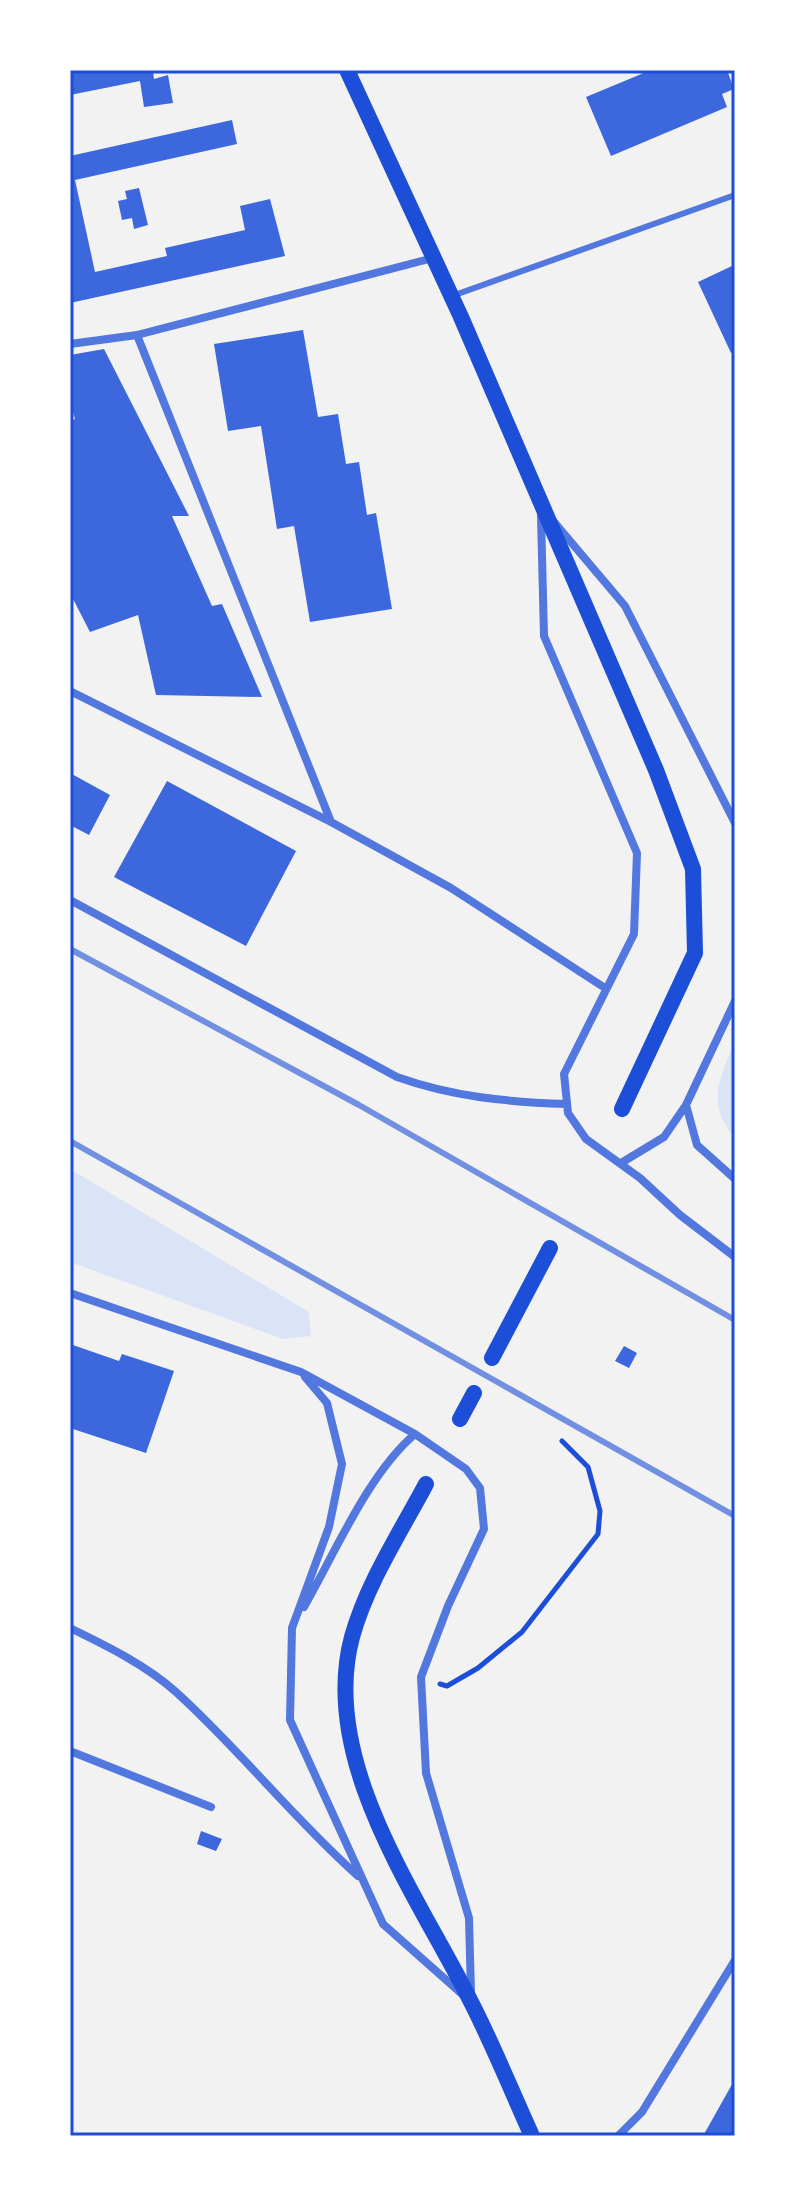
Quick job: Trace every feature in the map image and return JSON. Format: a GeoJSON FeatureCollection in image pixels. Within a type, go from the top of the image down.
{"type":"FeatureCollection","features":[{"type":"Feature","properties":{"kind":"main road"},"geometry":{"type":"LineString","coordinates":[[347,70],[452,296],[656,770],[693,869],[695,953],[622,1109]]}},
{"type":"Feature","properties":{"kind":"main road"},"geometry":{"type":"LineString","coordinates":[[492,1358],[550,1248]]}},
{"type":"Feature","properties":{"kind":"main road"},"geometry":{"type":"LineString","coordinates":[[460,1419],[474,1393]]}},
{"type":"Feature","properties":{"kind":"main road"},"geometry":{"type":"LineString","coordinates":[[426,1484],[373,1582],[352,1638],[346,1701],[349,1739],[372,1811],[472,2002],[532,2136]]}},
{"type":"Feature","properties":{"kind":"street"},"geometry":{"type":"LineString","coordinates":[[70,344],[137,335],[434,258]]}},
{"type":"Feature","properties":{"kind":"street"},"geometry":{"type":"LineString","coordinates":[[137,335],[331,822]]}},
{"type":"Feature","properties":{"kind":"street"},"geometry":{"type":"LineString","coordinates":[[541,506],[625,606],[735,823]]}},
{"type":"Feature","properties":{"kind":"street"},"geometry":{"type":"LineString","coordinates":[[541,506],[544,636],[637,853],[634,934],[564,1074],[568,1113],[586,1139],[621,1163],[680,1215],[735,1257]]}},
{"type":"Feature","properties":{"kind":"street"},"geometry":{"type":"LineString","coordinates":[[71,690],[331,822],[451,888],[605,988]]}},
{"type":"Feature","properties":{"kind":"street"},"geometry":{"type":"LineString","coordinates":[[70,900],[397,1077],[436,1091],[498,1102],[567,1104]]}},
{"type":"Feature","properties":{"kind":"street"},"geometry":{"type":"LineString","coordinates":[[621,1163],[664,1137],[686,1105],[735,1001]]}},
{"type":"Feature","properties":{"kind":"street"},"geometry":{"type":"LineString","coordinates":[[686,1105],[697,1145],[735,1179]]}},
{"type":"Feature","properties":{"kind":"street"},"geometry":{"type":"LineString","coordinates":[[70,1293],[301,1372],[415,1434],[466,1469],[480,1488],[484,1529],[448,1606],[421,1677],[426,1773],[469,1918],[472,2002]]}},
{"type":"Feature","properties":{"kind":"street"},"geometry":{"type":"LineString","coordinates":[[301,1372],[327,1403],[342,1464],[329,1527],[292,1628],[290,1720],[383,1924],[472,2002]]}},
{"type":"Feature","properties":{"kind":"street"},"geometry":{"type":"LineString","coordinates":[[292,1628],[365,1499],[398,1449],[415,1434]]}},
{"type":"Feature","properties":{"kind":"street"},"geometry":{"type":"LineString","coordinates":[[70,1628],[107,1646],[174,1690],[308,1832],[363,1880]]}},
{"type":"Feature","properties":{"kind":"street"},"geometry":{"type":"LineString","coordinates":[[70,1751],[211,1807]]}},
{"type":"Feature","properties":{"kind":"street"},"geometry":{"type":"LineString","coordinates":[[618,2136],[642,2112],[735,1960]]}},
{"type":"Feature","properties":{"kind":"lane"},"geometry":{"type":"LineString","coordinates":[[452,296],[735,195]]}},
{"type":"Feature","properties":{"kind":"path"},"geometry":{"type":"LineString","coordinates":[[421,1677],[447,1686],[478,1668],[522,1632],[598,1534],[600,1511],[588,1467],[562,1441]]}},
{"type":"Feature","properties":{"kind":"shaded area"},"geometry":{"type":"Polygon","coordinates":[[[735,1040],[735,1138],[720,1113],[718,1090],[735,1040]]]}},
{"type":"Feature","properties":{"kind":"shaded area"},"geometry":{"type":"Polygon","coordinates":[[[70,1169],[309,1312],[311,1336],[283,1339],[70,1262],[70,1169]]]}},
{"type":"Feature","properties":{"kind":"building"},"geometry":{"type":"Polygon","coordinates":[[[70,70],[153,70],[154,79],[168,75],[173,103],[144,107],[140,81],[70,95],[70,70]]]}},
{"type":"Feature","properties":{"kind":"building"},"geometry":{"type":"Polygon","coordinates":[[[651,70],[727,70],[734,89],[722,94],[727,107],[611,156],[586,97],[651,70]]]}},
{"type":"Feature","properties":{"kind":"building"},"geometry":{"type":"Polygon","coordinates":[[[232,120],[237,144],[75,180],[95,272],[167,256],[165,248],[245,230],[240,206],[270,199],[285,256],[70,303],[70,156],[232,120]]]}},
{"type":"Feature","properties":{"kind":"building"},"geometry":{"type":"Polygon","coordinates":[[[139,188],[148,225],[134,229],[132,218],[122,220],[118,201],[127,199],[125,191],[139,188]]]}},
{"type":"Feature","properties":{"kind":"building"},"geometry":{"type":"Polygon","coordinates":[[[732,266],[735,272],[735,351],[731,353],[698,282],[732,266]]]}},
{"type":"Feature","properties":{"kind":"building"},"geometry":{"type":"Polygon","coordinates":[[[303,330],[318,417],[338,414],[346,464],[359,462],[367,515],[376,513],[392,609],[310,622],[294,526],[277,529],[261,426],[228,431],[214,344],[303,330]]]}},
{"type":"Feature","properties":{"kind":"building"},"geometry":{"type":"Polygon","coordinates":[[[104,349],[189,516],[172,516],[212,606],[222,604],[262,697],[156,695],[138,615],[90,632],[70,593],[70,421],[75,419],[70,403],[70,355],[104,349]]]}},
{"type":"Feature","properties":{"kind":"building"},"geometry":{"type":"Polygon","coordinates":[[[70,773],[110,795],[89,835],[70,825],[70,773]]]}},
{"type":"Feature","properties":{"kind":"building"},"geometry":{"type":"Polygon","coordinates":[[[167,781],[296,851],[246,946],[114,877],[167,781]]]}},
{"type":"Feature","properties":{"kind":"building"},"geometry":{"type":"Polygon","coordinates":[[[70,1344],[119,1361],[122,1354],[174,1371],[146,1453],[70,1428],[70,1344]]]}},
{"type":"Feature","properties":{"kind":"building"},"geometry":{"type":"Polygon","coordinates":[[[624,1346],[637,1353],[629,1368],[615,1361],[624,1346]]]}},
{"type":"Feature","properties":{"kind":"building"},"geometry":{"type":"Polygon","coordinates":[[[201,1831],[222,1839],[216,1851],[197,1844],[201,1831]]]}},
{"type":"Feature","properties":{"kind":"building"},"geometry":{"type":"Polygon","coordinates":[[[735,2079],[735,2136],[703,2136],[735,2079]]]}},
{"type":"Feature","properties":{"kind":"railway"},"geometry":{"type":"LineString","coordinates":[[70,949],[359,1105],[735,1320]]}},
{"type":"Feature","properties":{"kind":"railway"},"geometry":{"type":"LineString","coordinates":[[70,1141],[735,1516]]}}]}
